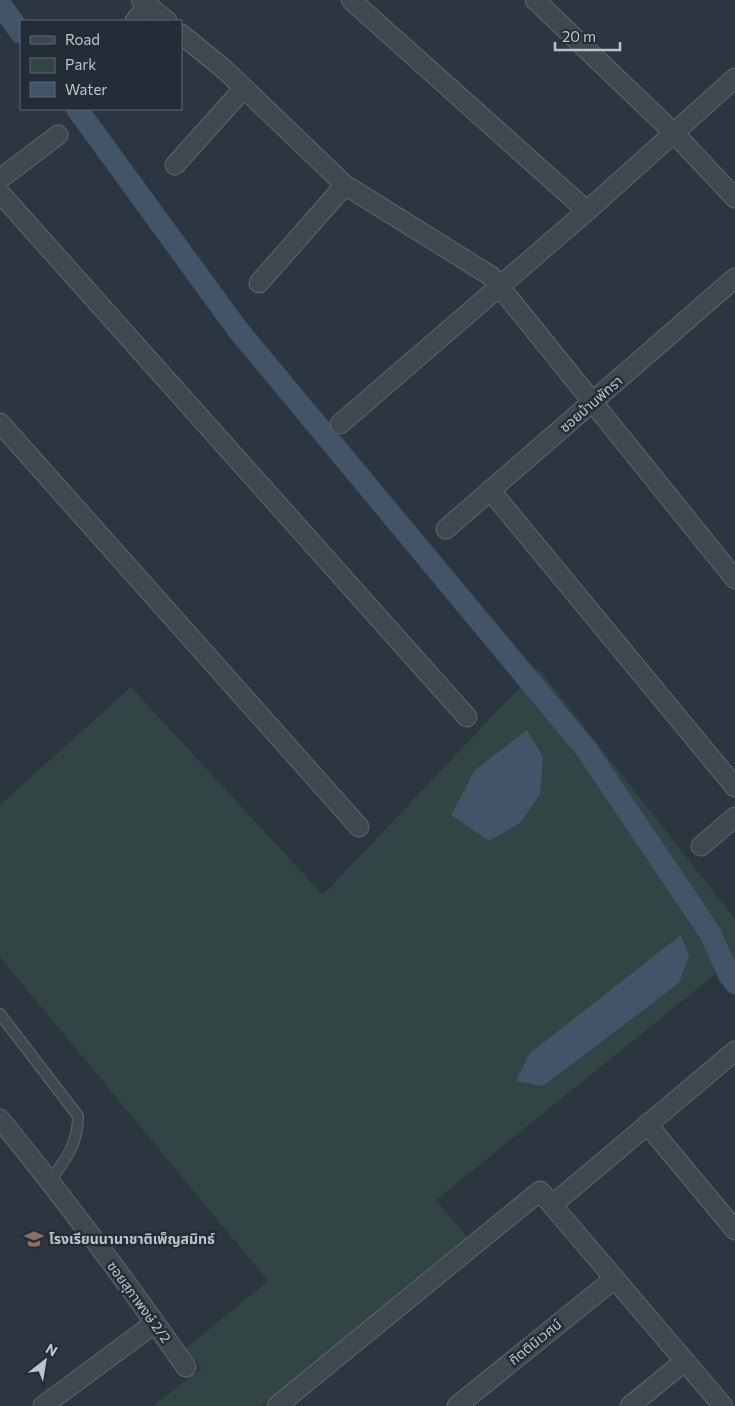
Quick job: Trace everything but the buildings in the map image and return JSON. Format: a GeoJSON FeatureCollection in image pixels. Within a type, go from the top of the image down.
{"type":"FeatureCollection","features":[{"type":"Feature","properties":{"kind":"street"},"geometry":{"type":"LineString","coordinates":[[351,0],[587,211]]}},
{"type":"Feature","properties":{"kind":"street"},"geometry":{"type":"LineString","coordinates":[[535,0],[675,134],[735,198]]}},
{"type":"Feature","properties":{"kind":"street"},"geometry":{"type":"LineString","coordinates":[[135,20],[145,3],[165,20]]}},
{"type":"Feature","properties":{"kind":"street"},"geometry":{"type":"LineString","coordinates":[[182,35],[244,88],[345,185],[491,276],[735,579]]}},
{"type":"Feature","properties":{"kind":"street"},"geometry":{"type":"LineString","coordinates":[[340,424],[675,134],[735,78]]}},
{"type":"Feature","properties":{"kind":"street"},"geometry":{"type":"LineString","coordinates":[[175,165],[244,88]]}},
{"type":"Feature","properties":{"kind":"street"},"geometry":{"type":"LineString","coordinates":[[0,179],[58,135]]}},
{"type":"Feature","properties":{"kind":"street"},"geometry":{"type":"LineString","coordinates":[[259,283],[345,185]]}},
{"type":"Feature","properties":{"kind":"street"},"geometry":{"type":"LineString","coordinates":[[0,192],[467,717]]}},
{"type":"Feature","properties":{"kind":"street","name":"ซอยบ้านพัทรา"},"geometry":{"type":"LineString","coordinates":[[446,529],[735,278]]}},
{"type":"Feature","properties":{"kind":"street"},"geometry":{"type":"LineString","coordinates":[[0,423],[359,827]]}},
{"type":"Feature","properties":{"kind":"street"},"geometry":{"type":"LineString","coordinates":[[490,490],[735,787]]}},
{"type":"Feature","properties":{"kind":"street"},"geometry":{"type":"LineString","coordinates":[[701,846],[735,817]]}},
{"type":"Feature","properties":{"kind":"street"},"geometry":{"type":"LineString","coordinates":[[552,1205],[735,1051]]}},
{"type":"Feature","properties":{"kind":"street","name":"ซอยสุภาพงษ์ 2/2"},"geometry":{"type":"LineString","coordinates":[[0,1119],[50,1181],[186,1367]]}},
{"type":"Feature","properties":{"kind":"street"},"geometry":{"type":"LineString","coordinates":[[647,1124],[735,1230]]}},
{"type":"Feature","properties":{"kind":"street"},"geometry":{"type":"LineString","coordinates":[[277,1406],[540,1191],[723,1406]]}},
{"type":"Feature","properties":{"kind":"street","name":"กิตตินิเวศน์"},"geometry":{"type":"LineString","coordinates":[[457,1406],[614,1279]]}},
{"type":"Feature","properties":{"kind":"street"},"geometry":{"type":"LineString","coordinates":[[43,1406],[155,1323]]}},
{"type":"Feature","properties":{"kind":"street"},"geometry":{"type":"LineString","coordinates":[[630,1406],[685,1361]]}},
{"type":"Feature","properties":{"kind":"lane"},"geometry":{"type":"LineString","coordinates":[[0,1014],[78,1116],[78,1130],[74,1144],[50,1181]]}},
{"type":"Feature","properties":{"kind":"green space"},"geometry":{"type":"Polygon","coordinates":[[[538,668],[735,919],[735,968],[733,966],[718,972],[436,1200],[467,1237],[261,1406],[153,1406],[202,1368],[185,1349],[268,1281],[0,957],[0,805],[131,687],[323,895],[538,668]]]}},
{"type":"Feature","properties":{"kind":"water"},"geometry":{"type":"Polygon","coordinates":[[[527,730],[543,757],[540,794],[520,823],[489,841],[451,815],[475,770],[527,730]]]}},
{"type":"Feature","properties":{"kind":"water"},"geometry":{"type":"Polygon","coordinates":[[[681,935],[689,956],[679,983],[543,1086],[516,1081],[530,1053],[681,935]]]}},
{"type":"Feature","properties":{"kind":"waterway"},"geometry":{"type":"LineString","coordinates":[[0,4],[20,32]]}},
{"type":"Feature","properties":{"kind":"waterway"},"geometry":{"type":"LineString","coordinates":[[78,110],[238,330],[586,749],[710,933],[729,975],[735,983]]}},
{"type":"Feature","properties":{"kind":"place","name":"โรงเรียนนานาชาติเพ็ญสมิทธ์"},"geometry":{"type":"Point","coordinates":[34,1239]}}]}
